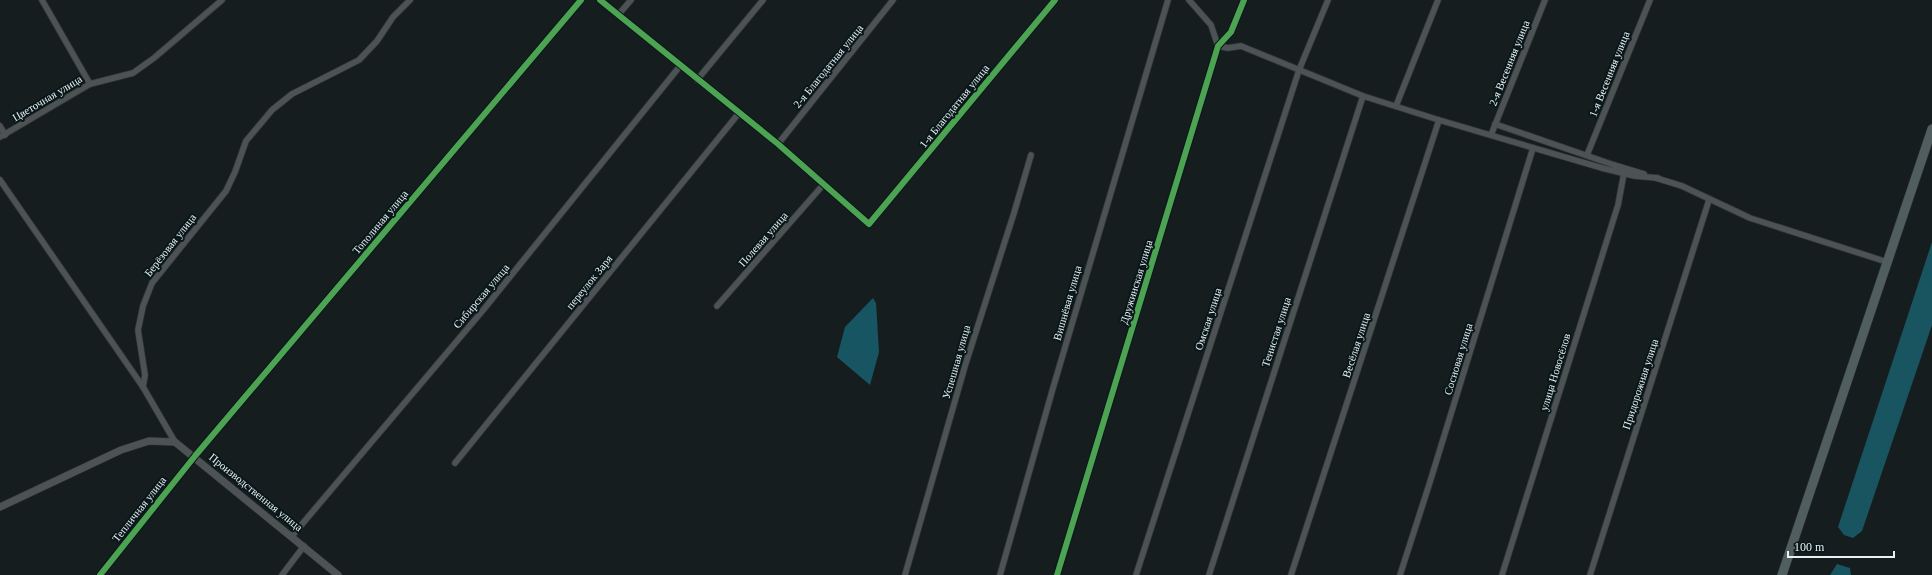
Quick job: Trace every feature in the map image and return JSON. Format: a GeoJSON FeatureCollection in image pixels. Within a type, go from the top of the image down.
{"type":"FeatureCollection","features":[{"type":"Feature","properties":{"kind":"main road"},"geometry":{"type":"LineString","coordinates":[[1782,575],[1932,128]]}},
{"type":"Feature","properties":{"kind":"street"},"geometry":{"type":"LineString","coordinates":[[42,0],[90,84]]}},
{"type":"Feature","properties":{"kind":"street","name":"Цветочная улица"},"geometry":{"type":"LineString","coordinates":[[2,136],[90,84],[133,73],[154,58],[222,0]]}},
{"type":"Feature","properties":{"kind":"street","name":"Берёзовая улица"},"geometry":{"type":"LineString","coordinates":[[143,387],[145,375],[138,330],[142,306],[152,283],[226,191],[235,172],[246,141],[272,110],[292,94],[359,60],[377,41],[393,17],[410,0]]}},
{"type":"Feature","properties":{"kind":"street","name":"Тополиная улица"},"geometry":{"type":"LineString","coordinates":[[194,456],[581,0]]}},
{"type":"Feature","properties":{"kind":"street"},"geometry":{"type":"LineString","coordinates":[[600,0],[778,144],[823,184]]}},
{"type":"Feature","properties":{"kind":"street"},"geometry":{"type":"LineString","coordinates":[[619,14],[631,0]]}},
{"type":"Feature","properties":{"kind":"street"},"geometry":{"type":"LineString","coordinates":[[697,80],[763,0]]}},
{"type":"Feature","properties":{"kind":"street","name":"2-я Благодатная улица"},"geometry":{"type":"LineString","coordinates":[[778,144],[893,0]]}},
{"type":"Feature","properties":{"kind":"street","name":"1-я Благодатная улица"},"geometry":{"type":"LineString","coordinates":[[823,184],[869,224],[1055,0]]}},
{"type":"Feature","properties":{"kind":"street","name":"Вишнёвая улица"},"geometry":{"type":"LineString","coordinates":[[1000,575],[1057,373],[1168,0]]}},
{"type":"Feature","properties":{"kind":"street"},"geometry":{"type":"LineString","coordinates":[[1189,0],[1211,24],[1218,46],[1228,48],[1241,46],[1363,96],[1439,120],[1624,173],[1658,178]]}},
{"type":"Feature","properties":{"kind":"street","name":"Дружинская улица"},"geometry":{"type":"LineString","coordinates":[[1057,575],[1218,46],[1231,32],[1244,0]]}},
{"type":"Feature","properties":{"kind":"street","name":"Омская улица"},"geometry":{"type":"LineString","coordinates":[[1136,575],[1299,70],[1328,0]]}},
{"type":"Feature","properties":{"kind":"street"},"geometry":{"type":"LineString","coordinates":[[1396,106],[1438,0]]}},
{"type":"Feature","properties":{"kind":"street","name":"2-я Весенняя улица"},"geometry":{"type":"LineString","coordinates":[[1491,135],[1545,0]]}},
{"type":"Feature","properties":{"kind":"street","name":"1-я Весенняя улица"},"geometry":{"type":"LineString","coordinates":[[1587,155],[1650,0]]}},
{"type":"Feature","properties":{"kind":"street","name":"Сибирская улица"},"geometry":{"type":"LineString","coordinates":[[292,536],[484,308],[680,66]]}},
{"type":"Feature","properties":{"kind":"street","name":"Тенистая улица"},"geometry":{"type":"LineString","coordinates":[[1209,575],[1363,96]]}},
{"type":"Feature","properties":{"kind":"street","name":"переулок Заря"},"geometry":{"type":"LineString","coordinates":[[455,463],[739,113]]}},
{"type":"Feature","properties":{"kind":"street","name":"Весёлая улица"},"geometry":{"type":"LineString","coordinates":[[1291,575],[1439,120]]}},
{"type":"Feature","properties":{"kind":"street"},"geometry":{"type":"LineString","coordinates":[[1495,124],[1614,165],[1682,186],[1750,218],[1887,262]]}},
{"type":"Feature","properties":{"kind":"street"},"geometry":{"type":"LineString","coordinates":[[0,126],[2,136]]}},
{"type":"Feature","properties":{"kind":"street","name":"Сосновая улица"},"geometry":{"type":"LineString","coordinates":[[1400,575],[1533,148]]}},
{"type":"Feature","properties":{"kind":"street","name":"Успешная улица"},"geometry":{"type":"LineString","coordinates":[[905,575],[967,360],[1031,155]]}},
{"type":"Feature","properties":{"kind":"street"},"geometry":{"type":"LineString","coordinates":[[1614,165],[1624,173]]}},
{"type":"Feature","properties":{"kind":"street","name":"улица Новосёлов"},"geometry":{"type":"LineString","coordinates":[[1502,575],[1609,238],[1618,205],[1624,173]]}},
{"type":"Feature","properties":{"kind":"street"},"geometry":{"type":"LineString","coordinates":[[0,180],[143,387],[175,442]]}},
{"type":"Feature","properties":{"kind":"street","name":"Полевая улица"},"geometry":{"type":"LineString","coordinates":[[717,306],[823,184]]}},
{"type":"Feature","properties":{"kind":"street","name":"Придорожная улица"},"geometry":{"type":"LineString","coordinates":[[1590,575],[1709,200]]}},
{"type":"Feature","properties":{"kind":"street"},"geometry":{"type":"LineString","coordinates":[[0,507],[121,450],[149,441],[175,442]]}},
{"type":"Feature","properties":{"kind":"street","name":"Производственная улица"},"geometry":{"type":"LineString","coordinates":[[175,442],[338,575]]}},
{"type":"Feature","properties":{"kind":"street","name":"Тепличная улица"},"geometry":{"type":"LineString","coordinates":[[100,575],[194,456]]}},
{"type":"Feature","properties":{"kind":"street"},"geometry":{"type":"LineString","coordinates":[[282,575],[304,546]]}},
{"type":"Feature","properties":{"kind":"shaded area"},"geometry":{"type":"Polygon","coordinates":[[[1932,242],[1932,325],[1862,531],[1853,538],[1844,535],[1838,527],[1932,242]]]}},
{"type":"Feature","properties":{"kind":"shaded area"},"geometry":{"type":"Polygon","coordinates":[[[873,298],[876,303],[879,352],[870,385],[837,357],[845,327],[873,298]]]}},
{"type":"Feature","properties":{"kind":"shaded area"},"geometry":{"type":"Polygon","coordinates":[[[1837,564],[1850,568],[1851,575],[1830,575],[1837,564]]]}},
{"type":"Feature","properties":{"kind":"cycle path"},"geometry":{"type":"LineString","coordinates":[[100,575],[195,456],[581,0]]}},
{"type":"Feature","properties":{"kind":"cycle path"},"geometry":{"type":"LineString","coordinates":[[600,0],[778,144],[869,224],[1055,0]]}},
{"type":"Feature","properties":{"kind":"cycle path"},"geometry":{"type":"LineString","coordinates":[[1057,575],[1218,46],[1231,32],[1244,0]]}}]}
